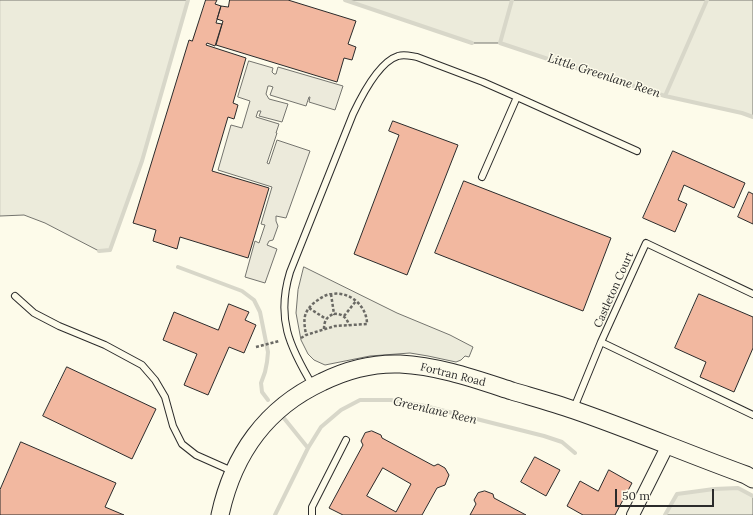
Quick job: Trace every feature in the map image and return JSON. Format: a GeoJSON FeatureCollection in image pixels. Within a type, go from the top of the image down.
{"type":"FeatureCollection","features":[{"type":"Feature","properties":{"kind":"street","name":"Fortran Road"},"geometry":{"type":"LineString","coordinates":[[220,515],[227,488],[234,472],[252,438],[268,419],[284,404],[302,392],[332,376],[354,369],[375,365],[398,364],[419,366],[468,377],[573,410],[750,477]]}},
{"type":"Feature","properties":{"kind":"street"},"geometry":{"type":"LineString","coordinates":[[633,515],[668,445]]}},
{"type":"Feature","properties":{"kind":"lane"},"geometry":{"type":"LineString","coordinates":[[313,386],[297,358],[288,335],[285,319],[284,299],[286,284],[358,103],[371,81],[388,62],[397,56],[407,55],[417,57],[483,82],[637,150]]}},
{"type":"Feature","properties":{"kind":"lane"},"geometry":{"type":"LineString","coordinates":[[482,177],[517,97]]}},
{"type":"Feature","properties":{"kind":"lane","name":"Castleton Court"},"geometry":{"type":"LineString","coordinates":[[573,410],[601,342],[646,243],[753,294]]}},
{"type":"Feature","properties":{"kind":"lane"},"geometry":{"type":"LineString","coordinates":[[15,296],[34,312],[58,326],[105,345],[142,365],[155,380],[165,398],[173,426],[182,444],[196,455],[234,472]]}},
{"type":"Feature","properties":{"kind":"lane"},"geometry":{"type":"LineString","coordinates":[[601,342],[753,415]]}},
{"type":"Feature","properties":{"kind":"lane"},"geometry":{"type":"LineString","coordinates":[[312,515],[312,507],[346,440]]}},
{"type":"Feature","properties":{"kind":"path"},"geometry":{"type":"LineString","coordinates":[[331,294],[334,314]]}},
{"type":"Feature","properties":{"kind":"path"},"geometry":{"type":"LineString","coordinates":[[301,338],[324,328],[367,324],[367,319],[362,307],[356,301],[343,294],[331,294],[316,301],[305,314],[306,335]]}},
{"type":"Feature","properties":{"kind":"path"},"geometry":{"type":"LineString","coordinates":[[344,316],[356,301]]}},
{"type":"Feature","properties":{"kind":"path"},"geometry":{"type":"LineString","coordinates":[[309,308],[326,319]]}},
{"type":"Feature","properties":{"kind":"path"},"geometry":{"type":"LineString","coordinates":[[324,328],[326,319],[330,315],[339,313],[348,320],[349,325]]}},
{"type":"Feature","properties":{"kind":"path"},"geometry":{"type":"LineString","coordinates":[[256,347],[278,341]]}},
{"type":"Feature","properties":{"kind":"shaded area"},"geometry":{"type":"Polygon","coordinates":[[[0,0],[188,0],[142,161],[110,250],[99,251],[45,223],[24,215],[0,216],[0,0]]]}},
{"type":"Feature","properties":{"kind":"shaded area"},"geometry":{"type":"Polygon","coordinates":[[[345,0],[753,0],[753,117],[742,113],[665,96],[500,43],[472,43],[345,0]]]}},
{"type":"Feature","properties":{"kind":"shaded area"},"geometry":{"type":"Polygon","coordinates":[[[249,61],[273,68],[272,72],[274,74],[276,74],[278,67],[343,86],[335,110],[309,102],[310,97],[306,106],[270,95],[273,87],[268,86],[266,94],[269,99],[288,104],[282,122],[259,116],[261,111],[258,111],[256,117],[279,124],[267,163],[269,164],[277,140],[310,151],[286,218],[276,216],[278,226],[273,240],[269,241],[267,245],[277,249],[265,283],[245,277],[255,241],[259,243],[265,225],[261,224],[272,187],[218,170],[231,125],[242,128],[250,101],[238,97],[249,61]]]}},
{"type":"Feature","properties":{"kind":"shaded area"},"geometry":{"type":"Polygon","coordinates":[[[304,267],[397,313],[450,335],[473,347],[469,357],[465,356],[456,362],[410,353],[370,356],[325,365],[314,360],[308,354],[301,340],[296,313],[298,290],[304,267]]]}},
{"type":"Feature","properties":{"kind":"shaded area"},"geometry":{"type":"Polygon","coordinates":[[[738,488],[753,496],[753,515],[665,515],[677,494],[714,489],[738,488]]]}},
{"type":"Feature","properties":{"kind":"building"},"geometry":{"type":"Polygon","coordinates":[[[206,0],[217,0],[215,4],[221,6],[216,23],[222,24],[215,46],[207,43],[206,45],[246,58],[233,103],[238,105],[234,119],[228,117],[212,171],[269,188],[248,258],[180,237],[177,249],[153,241],[156,230],[133,223],[189,40],[192,41],[206,0]]]}},
{"type":"Feature","properties":{"kind":"building"},"geometry":{"type":"Polygon","coordinates":[[[230,0],[288,0],[356,21],[348,44],[356,47],[352,60],[344,58],[337,82],[216,45],[223,21],[217,19],[221,6],[228,7],[230,0]]]}},
{"type":"Feature","properties":{"kind":"building"},"geometry":{"type":"Polygon","coordinates":[[[393,121],[458,145],[407,275],[354,254],[399,135],[389,131],[393,121]]]}},
{"type":"Feature","properties":{"kind":"building"},"geometry":{"type":"Polygon","coordinates":[[[673,151],[745,183],[734,208],[684,185],[678,200],[687,204],[675,232],[643,218],[673,151]]]}},
{"type":"Feature","properties":{"kind":"building"},"geometry":{"type":"Polygon","coordinates":[[[464,181],[611,238],[583,311],[435,253],[464,181]]]}},
{"type":"Feature","properties":{"kind":"building"},"geometry":{"type":"Polygon","coordinates":[[[749,192],[753,194],[753,224],[738,217],[749,192]]]}},
{"type":"Feature","properties":{"kind":"building"},"geometry":{"type":"Polygon","coordinates":[[[699,294],[753,317],[753,348],[734,392],[700,377],[706,362],[675,348],[699,294]]]}},
{"type":"Feature","properties":{"kind":"building"},"geometry":{"type":"Polygon","coordinates":[[[229,304],[249,312],[245,320],[256,325],[244,353],[229,347],[208,395],[184,385],[197,354],[163,340],[174,312],[218,330],[229,304]]]}},
{"type":"Feature","properties":{"kind":"building"},"geometry":{"type":"Polygon","coordinates":[[[67,367],[156,409],[132,459],[43,416],[67,367]]]}},
{"type":"Feature","properties":{"kind":"building"},"geometry":{"type":"Polygon","coordinates":[[[372,431],[434,466],[438,464],[445,468],[449,475],[445,485],[437,488],[422,515],[343,515],[329,508],[363,445],[361,441],[365,433],[372,431]],[[383,468],[367,496],[396,512],[411,484],[383,468]]]}},
{"type":"Feature","properties":{"kind":"building"},"geometry":{"type":"Polygon","coordinates":[[[21,442],[116,483],[105,507],[124,515],[0,515],[0,490],[21,442]]]}},
{"type":"Feature","properties":{"kind":"building"},"geometry":{"type":"Polygon","coordinates":[[[535,457],[560,470],[546,496],[521,482],[535,457]]]}},
{"type":"Feature","properties":{"kind":"building"},"geometry":{"type":"Polygon","coordinates":[[[609,470],[632,483],[615,515],[583,515],[567,506],[580,481],[598,491],[609,470]]]}},
{"type":"Feature","properties":{"kind":"building"},"geometry":{"type":"Polygon","coordinates":[[[485,491],[493,494],[494,498],[526,515],[470,515],[476,504],[474,500],[478,493],[485,491]]]}},
{"type":"Feature","properties":{"kind":"waterway"},"geometry":{"type":"LineString","coordinates":[[99,251],[110,250],[142,161],[188,0]]}},
{"type":"Feature","properties":{"kind":"waterway"},"geometry":{"type":"LineString","coordinates":[[345,0],[472,43]]}},
{"type":"Feature","properties":{"kind":"waterway","name":"Little Greenlane Reen"},"geometry":{"type":"LineString","coordinates":[[512,0],[500,43],[665,96],[742,113],[753,117]]}},
{"type":"Feature","properties":{"kind":"waterway"},"geometry":{"type":"LineString","coordinates":[[665,96],[707,0]]}},
{"type":"Feature","properties":{"kind":"waterway","name":"Greenlane Reen"},"geometry":{"type":"LineString","coordinates":[[178,267],[242,291],[254,300],[260,312],[268,352],[265,372],[261,383],[262,392],[268,400]]}},
{"type":"Feature","properties":{"kind":"waterway","name":"Greenlane Reen"},"geometry":{"type":"LineString","coordinates":[[283,417],[308,448],[321,427],[341,410],[360,400],[391,400],[425,406],[544,436],[562,442],[575,453]]}},
{"type":"Feature","properties":{"kind":"waterway","name":"Greenlane Reen"},"geometry":{"type":"LineString","coordinates":[[275,515],[308,448]]}},
{"type":"Feature","properties":{"kind":"waterway","name":"Greenlane Reen"},"geometry":{"type":"LineString","coordinates":[[665,515],[677,494],[714,489],[738,488],[753,496]]}}]}
